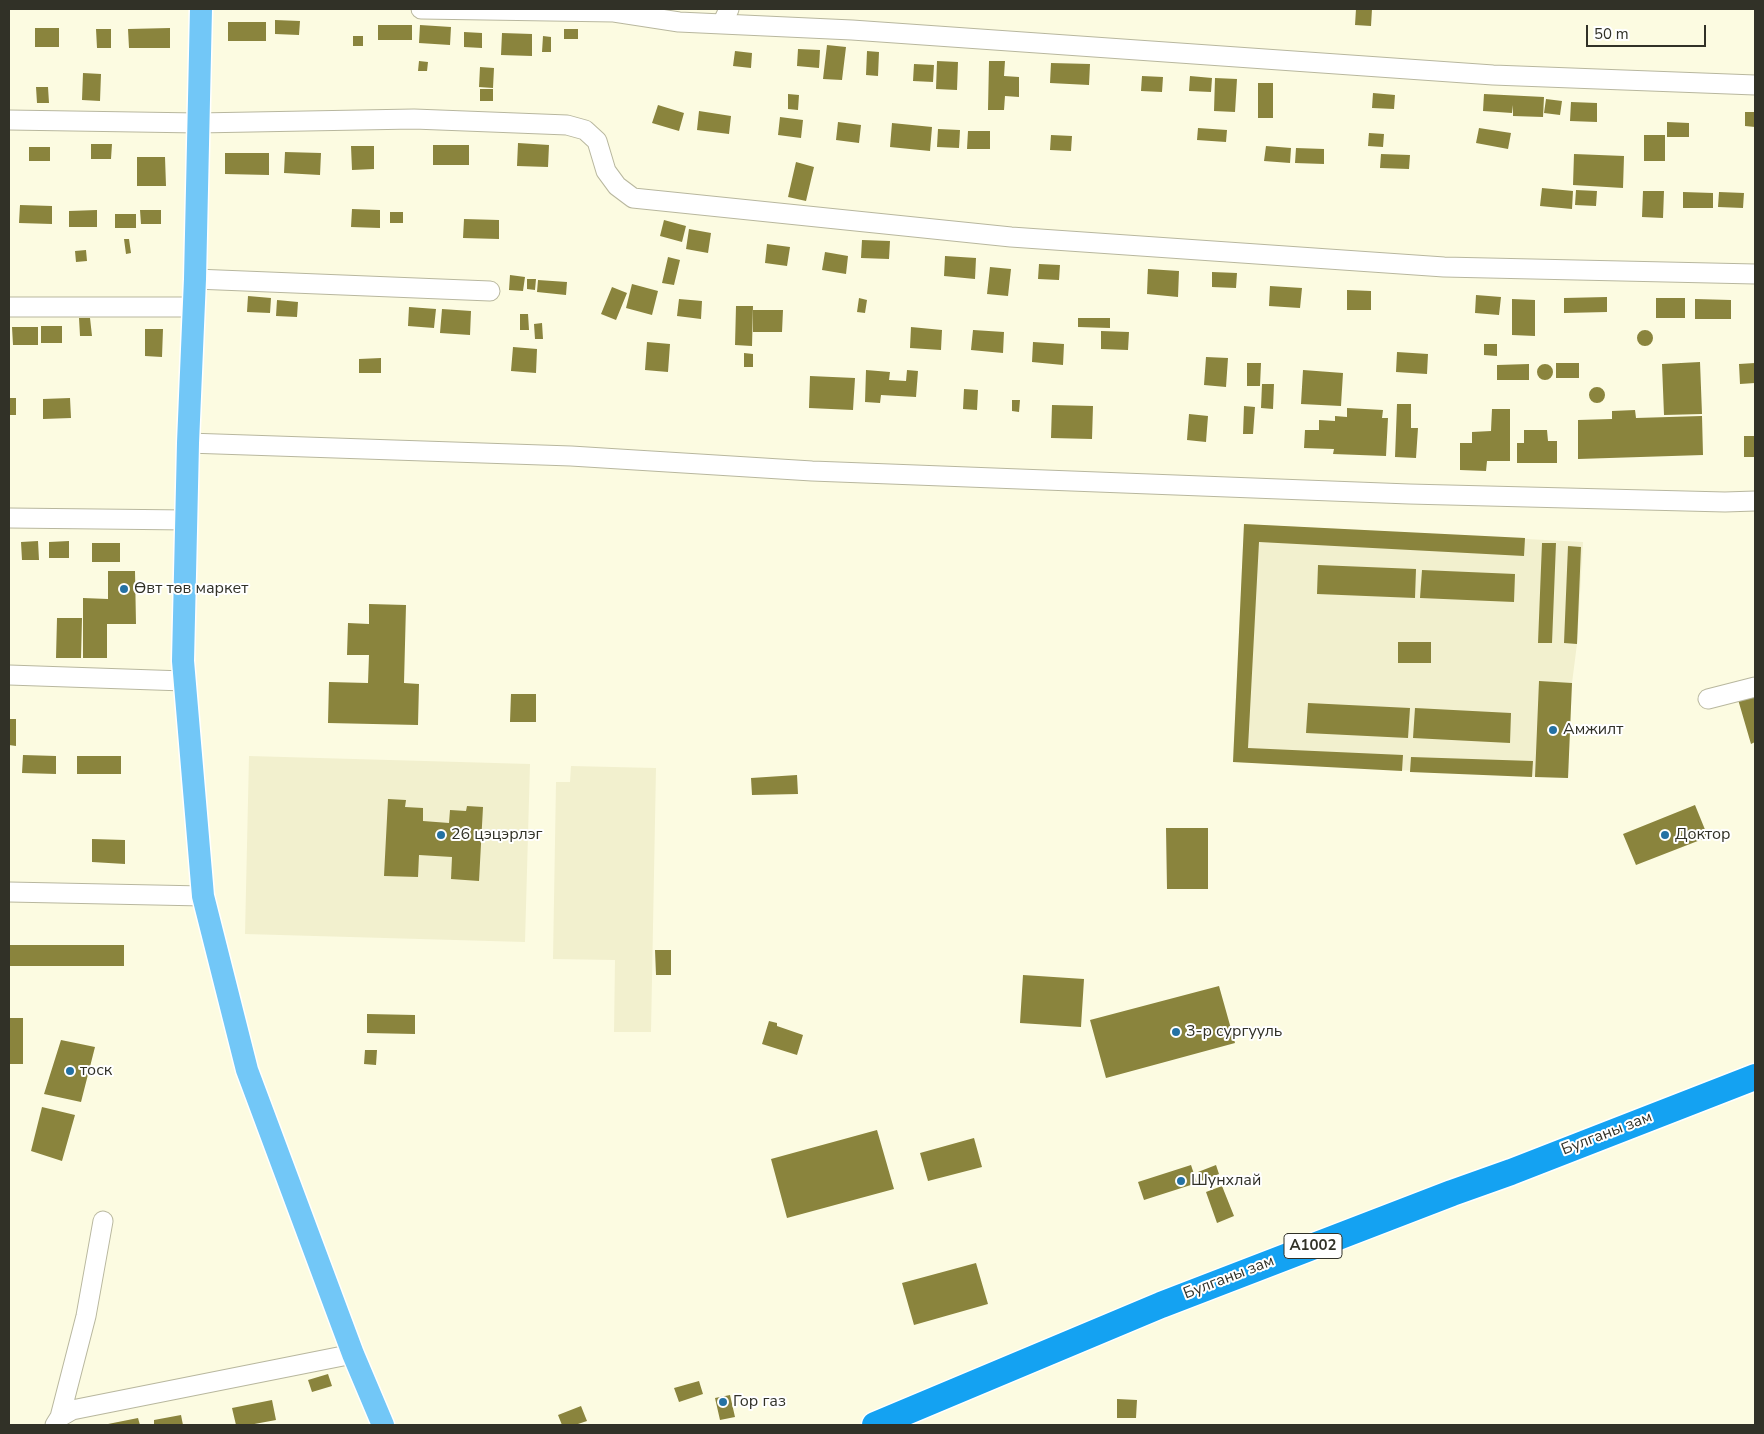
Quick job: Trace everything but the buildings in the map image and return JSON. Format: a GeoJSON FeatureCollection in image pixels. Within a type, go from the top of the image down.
{"type":"FeatureCollection","features":[{"type":"Feature","properties":{"kind":"highway","name":"Булганы зам"},"geometry":{"type":"LineString","coordinates":[[875,1425],[1161,1305],[1755,1078]]}},
{"type":"Feature","properties":{"kind":"main road"},"geometry":{"type":"LineString","coordinates":[[201,9],[195,279],[182,661],[202,896],[247,1070],[353,1354],[383,1425]]}},
{"type":"Feature","properties":{"kind":"street"},"geometry":{"type":"LineString","coordinates":[[421,9],[614,12],[679,22],[725,16],[902,34],[1493,76],[1755,85]]}},
{"type":"Feature","properties":{"kind":"street"},"geometry":{"type":"LineString","coordinates":[[9,120],[198,123],[414,118],[567,125],[585,130],[597,141],[606,171],[617,186],[633,198],[1011,237],[1444,267],[1755,274]]}},
{"type":"Feature","properties":{"kind":"street"},"geometry":{"type":"LineString","coordinates":[[195,279],[490,290]]}},
{"type":"Feature","properties":{"kind":"street"},"geometry":{"type":"LineString","coordinates":[[9,307],[193,307]]}},
{"type":"Feature","properties":{"kind":"street"},"geometry":{"type":"LineString","coordinates":[[188,443],[571,456],[812,472],[1409,494],[1726,502],[1755,501]]}},
{"type":"Feature","properties":{"kind":"street"},"geometry":{"type":"LineString","coordinates":[[9,518],[187,520]]}},
{"type":"Feature","properties":{"kind":"street"},"geometry":{"type":"LineString","coordinates":[[9,675],[184,681]]}},
{"type":"Feature","properties":{"kind":"street"},"geometry":{"type":"LineString","coordinates":[[1708,699],[1755,687]]}},
{"type":"Feature","properties":{"kind":"street"},"geometry":{"type":"LineString","coordinates":[[9,892],[202,896]]}},
{"type":"Feature","properties":{"kind":"street"},"geometry":{"type":"LineString","coordinates":[[58,1421],[86,1316],[103,1220]]}},
{"type":"Feature","properties":{"kind":"street"},"geometry":{"type":"LineString","coordinates":[[58,1421],[72,1410],[353,1354]]}},
{"type":"Feature","properties":{"kind":"shaded area"},"geometry":{"type":"Polygon","coordinates":[[[1244,524],[1583,542],[1577,644],[1572,683],[1568,778],[1233,762],[1244,524]]]}},
{"type":"Feature","properties":{"kind":"shaded area"},"geometry":{"type":"Polygon","coordinates":[[[249,756],[530,764],[525,942],[245,934],[249,756]]]}},
{"type":"Feature","properties":{"kind":"shaded area"},"geometry":{"type":"Polygon","coordinates":[[[571,766],[656,768],[651,1032],[614,1032],[615,960],[553,959],[556,782],[570,782],[571,766]]]}},
{"type":"Feature","properties":{"kind":"place","name":"Өвт төв маркет"},"geometry":{"type":"Point","coordinates":[124,589]}},
{"type":"Feature","properties":{"kind":"place","name":"Амжилт"},"geometry":{"type":"Point","coordinates":[1553,730]}},
{"type":"Feature","properties":{"kind":"place","name":"26 цэцэрлэг"},"geometry":{"type":"Point","coordinates":[441,835]}},
{"type":"Feature","properties":{"kind":"place","name":"Доктор"},"geometry":{"type":"Point","coordinates":[1665,835]}},
{"type":"Feature","properties":{"kind":"place","name":"3-р сургууль"},"geometry":{"type":"Point","coordinates":[1176,1032]}},
{"type":"Feature","properties":{"kind":"place","name":"тоск"},"geometry":{"type":"Point","coordinates":[70,1071]}},
{"type":"Feature","properties":{"kind":"place","name":"Шунхлай"},"geometry":{"type":"Point","coordinates":[1181,1181]}},
{"type":"Feature","properties":{"kind":"place","name":"Гор газ"},"geometry":{"type":"Point","coordinates":[723,1402]}}]}
